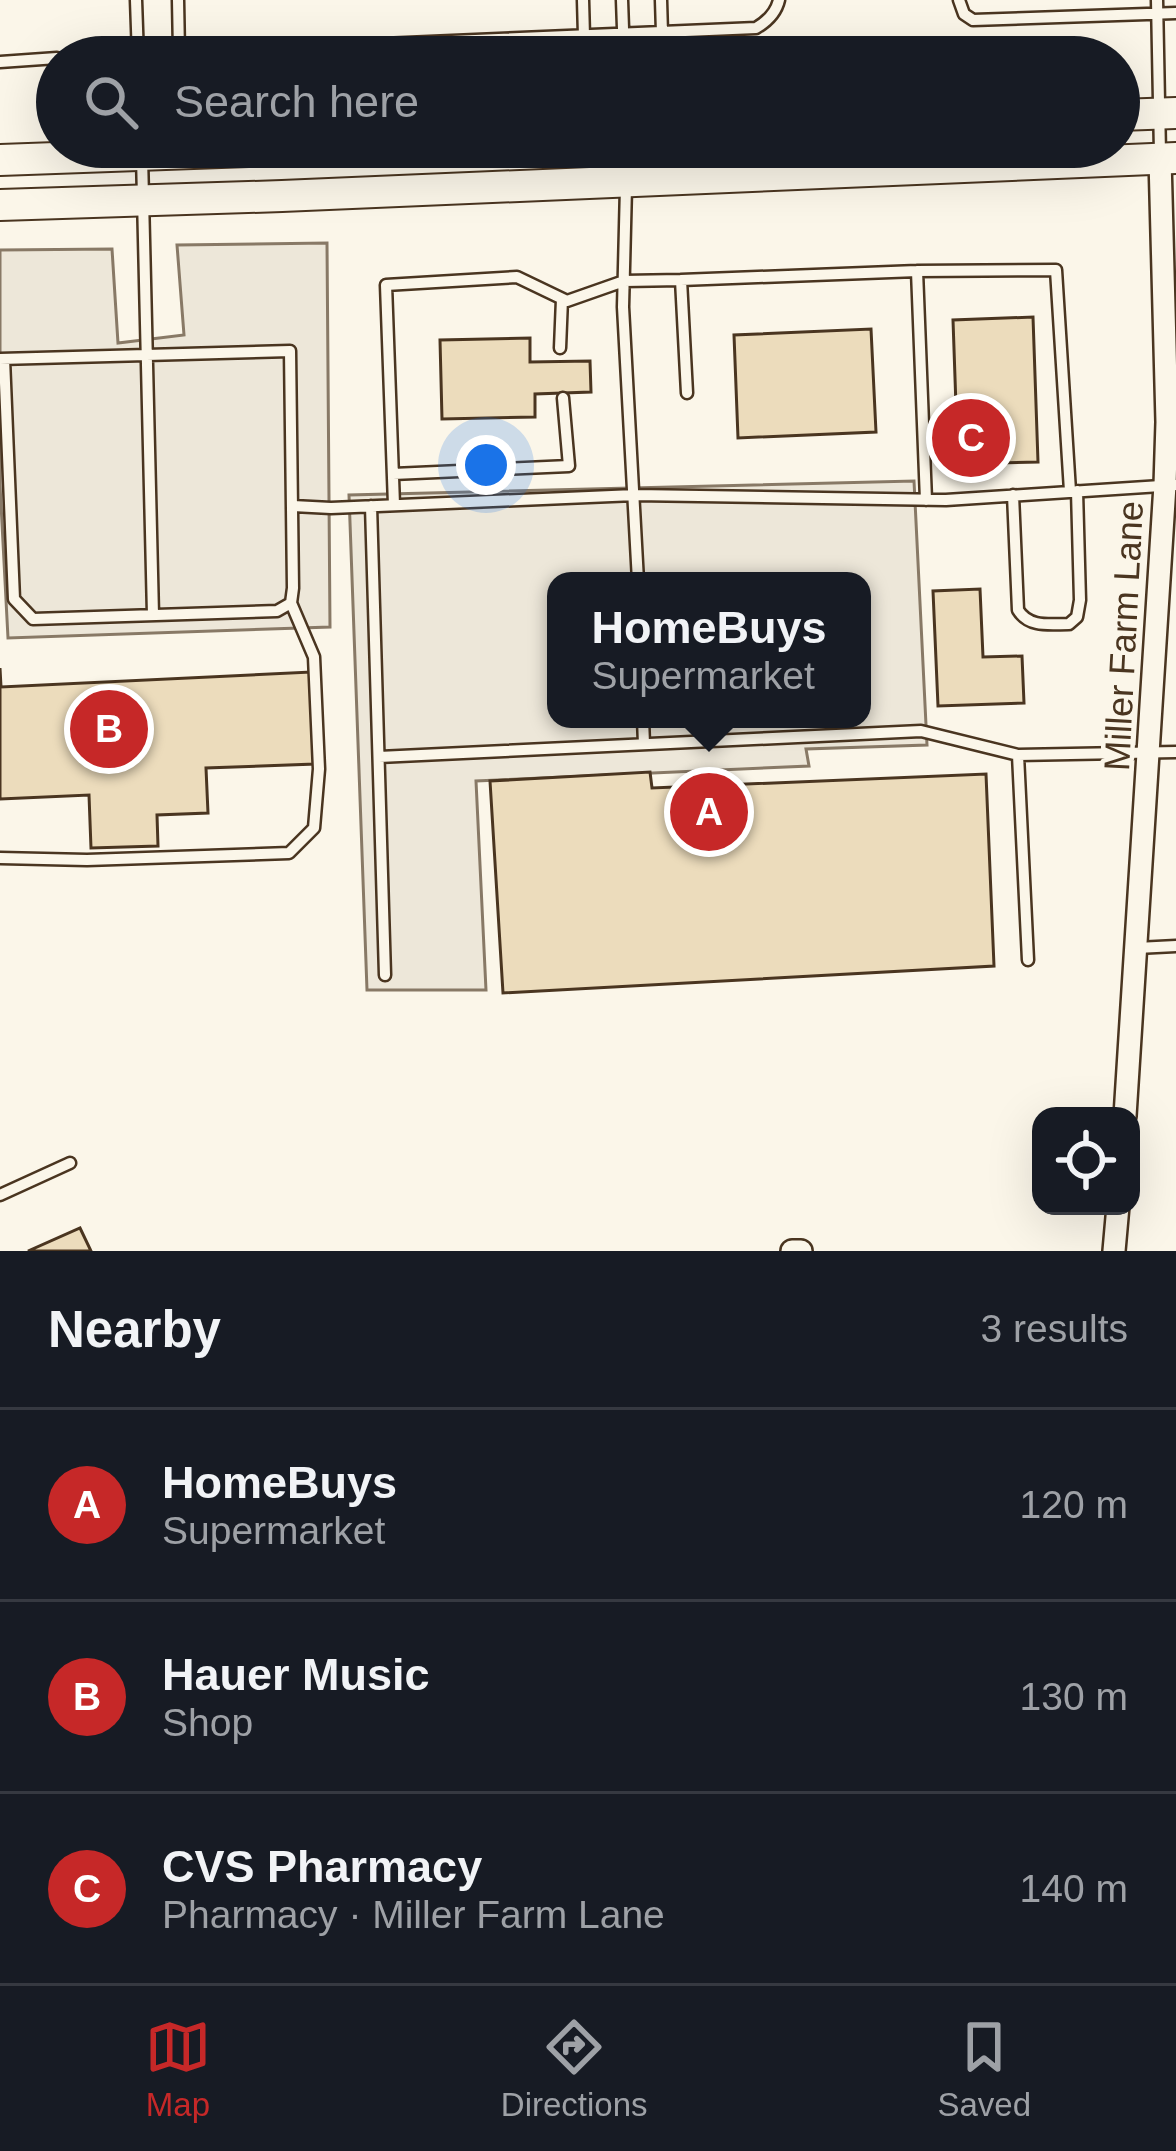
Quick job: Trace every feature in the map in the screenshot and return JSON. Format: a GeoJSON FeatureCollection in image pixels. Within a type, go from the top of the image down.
{"type":"FeatureCollection","features":[{"type":"Feature","properties":{"kind":"main road"},"geometry":{"type":"LineString","coordinates":[[0,160],[36,158]]}},
{"type":"Feature","properties":{"kind":"main road"},"geometry":{"type":"LineString","coordinates":[[0,205],[922,168]]}},
{"type":"Feature","properties":{"kind":"street","name":"Miller Farm Lane"},"geometry":{"type":"LineString","coordinates":[[1126,1107],[1150,752],[1167,609],[1171,485],[1168,158]]}},
{"type":"Feature","properties":{"kind":"street"},"geometry":{"type":"LineString","coordinates":[[1114,1251],[1117,1215]]}},
{"type":"Feature","properties":{"kind":"lane"},"geometry":{"type":"LineString","coordinates":[[136,0],[137,36]]}},
{"type":"Feature","properties":{"kind":"lane"},"geometry":{"type":"LineString","coordinates":[[178,0],[179,36]]}},
{"type":"Feature","properties":{"kind":"lane"},"geometry":{"type":"LineString","coordinates":[[583,0],[584,36],[756,28],[766,23],[779,0]]}},
{"type":"Feature","properties":{"kind":"lane"},"geometry":{"type":"LineString","coordinates":[[622,0],[623,34]]}},
{"type":"Feature","properties":{"kind":"lane"},"geometry":{"type":"LineString","coordinates":[[661,0],[662,33]]}},
{"type":"Feature","properties":{"kind":"lane"},"geometry":{"type":"LineString","coordinates":[[959,0],[964,14],[973,20],[1157,7],[1176,13]]}},
{"type":"Feature","properties":{"kind":"lane"},"geometry":{"type":"LineString","coordinates":[[1157,7],[1168,158]]}},
{"type":"Feature","properties":{"kind":"lane"},"geometry":{"type":"LineString","coordinates":[[0,62],[36,59]]}},
{"type":"Feature","properties":{"kind":"lane"},"geometry":{"type":"LineString","coordinates":[[141,168],[153,615]]}},
{"type":"Feature","properties":{"kind":"lane"},"geometry":{"type":"LineString","coordinates":[[626,168],[624,280],[638,572]]}},
{"type":"Feature","properties":{"kind":"lane"},"geometry":{"type":"LineString","coordinates":[[394,505],[386,285],[518,278],[567,301],[624,280],[1056,270],[1080,600],[1078,616],[1069,624],[1037,624],[1023,619],[1018,610],[1013,495]]}},
{"type":"Feature","properties":{"kind":"lane"},"geometry":{"type":"LineString","coordinates":[[917,271],[926,500]]}},
{"type":"Feature","properties":{"kind":"lane"},"geometry":{"type":"LineString","coordinates":[[681,280],[687,393]]}},
{"type":"Feature","properties":{"kind":"lane"},"geometry":{"type":"LineString","coordinates":[[560,348],[562,299]]}},
{"type":"Feature","properties":{"kind":"lane"},"geometry":{"type":"LineString","coordinates":[[0,858],[289,853],[314,828],[320,769],[314,657],[291,603],[290,351],[2,359],[14,599],[33,619],[277,611],[291,603]]}},
{"type":"Feature","properties":{"kind":"lane"},"geometry":{"type":"LineString","coordinates":[[393,474],[568,466],[563,398]]}},
{"type":"Feature","properties":{"kind":"lane"},"geometry":{"type":"LineString","coordinates":[[293,506],[635,495],[926,500],[1171,485]]}},
{"type":"Feature","properties":{"kind":"lane"},"geometry":{"type":"LineString","coordinates":[[371,506],[385,975]]}},
{"type":"Feature","properties":{"kind":"lane"},"geometry":{"type":"LineString","coordinates":[[643,728],[644,744]]}},
{"type":"Feature","properties":{"kind":"lane"},"geometry":{"type":"LineString","coordinates":[[379,757],[921,731],[1018,755],[1176,752]]}},
{"type":"Feature","properties":{"kind":"lane"},"geometry":{"type":"LineString","coordinates":[[1018,755],[1028,960]]}},
{"type":"Feature","properties":{"kind":"lane"},"geometry":{"type":"LineString","coordinates":[[1137,948],[1176,946]]}},
{"type":"Feature","properties":{"kind":"lane"},"geometry":{"type":"LineString","coordinates":[[0,1196],[70,1163]]}},
{"type":"Feature","properties":{"kind":"shaded area"},"geometry":{"type":"Polygon","coordinates":[[[327,243],[330,627],[8,638],[0,485],[0,250],[112,249],[118,343],[184,335],[177,245],[327,243]]]}},
{"type":"Feature","properties":{"kind":"shaded area"},"geometry":{"type":"Polygon","coordinates":[[[914,481],[927,745],[806,749],[809,766],[476,781],[486,990],[367,990],[349,495],[914,481]]]}},
{"type":"Feature","properties":{"kind":"building"},"geometry":{"type":"Polygon","coordinates":[[[1033,317],[1038,462],[958,464],[953,320],[1033,317]]]}},
{"type":"Feature","properties":{"kind":"building"},"geometry":{"type":"Polygon","coordinates":[[[871,329],[876,432],[738,438],[734,335],[871,329]]]}},
{"type":"Feature","properties":{"kind":"building"},"geometry":{"type":"Polygon","coordinates":[[[530,338],[530,362],[590,361],[591,392],[535,394],[535,417],[442,419],[440,340],[530,338]]]}},
{"type":"Feature","properties":{"kind":"building"},"geometry":{"type":"Polygon","coordinates":[[[980,589],[983,657],[1022,656],[1024,703],[938,706],[933,591],[980,589]]]}},
{"type":"Feature","properties":{"kind":"building"},"geometry":{"type":"Polygon","coordinates":[[[0,668],[1,687],[311,672],[315,764],[206,768],[208,813],[157,815],[158,846],[91,848],[89,795],[0,799],[0,668]]]}},
{"type":"Feature","properties":{"kind":"building"},"geometry":{"type":"Polygon","coordinates":[[[650,772],[652,788],[986,774],[994,966],[503,993],[490,781],[650,772]]]}},
{"type":"Feature","properties":{"kind":"building"},"geometry":{"type":"Polygon","coordinates":[[[80,1228],[91,1251],[28,1251],[80,1228]]]}},
{"type":"Feature","properties":{"kind":"place","name":"CVS Pharmacy"},"geometry":{"type":"Point","coordinates":[971,438]}},
{"type":"Feature","properties":{"kind":"place","name":"Hauer Music"},"geometry":{"type":"Point","coordinates":[109,729]}},
{"type":"Feature","properties":{"kind":"place","name":"HomeBuys"},"geometry":{"type":"Point","coordinates":[709,812]}}]}
